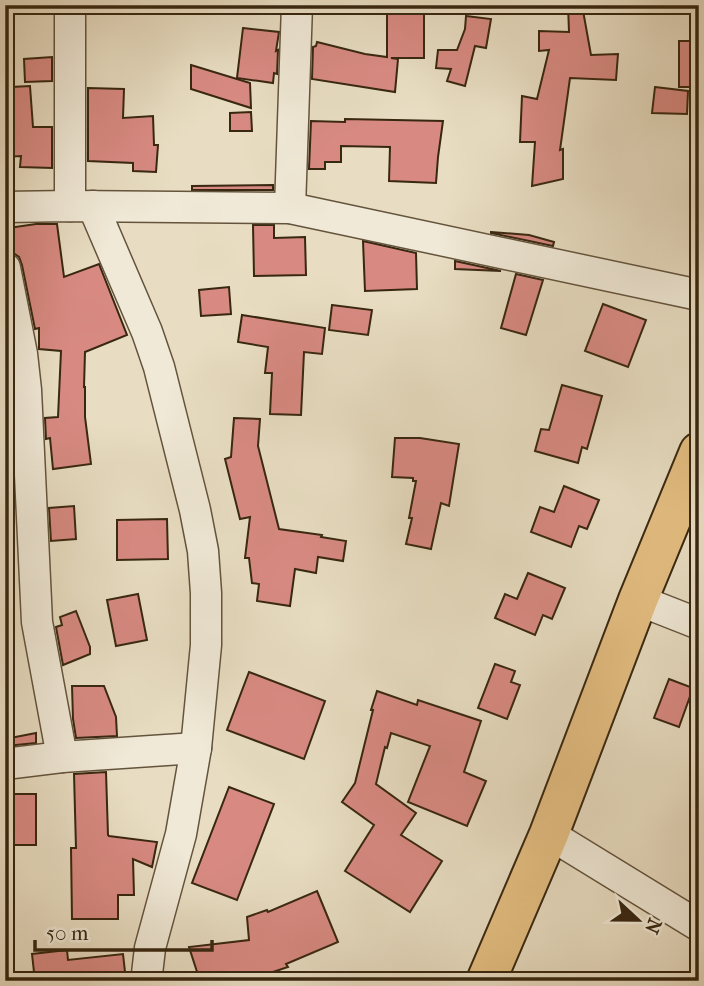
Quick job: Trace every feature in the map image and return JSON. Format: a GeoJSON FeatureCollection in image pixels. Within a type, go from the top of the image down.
{"type":"FeatureCollection","features":[{"type":"Feature","properties":{"kind":"highway"},"geometry":{"type":"LineString","coordinates":[[486,981],[549,834],[638,600],[699,452]]}},
{"type":"Feature","properties":{"kind":"street"},"geometry":{"type":"LineString","coordinates":[[70,5],[82,206],[147,332],[159,367],[195,510],[202,551],[206,645],[196,748],[181,834],[150,948],[148,981]]}},
{"type":"Feature","properties":{"kind":"street"},"geometry":{"type":"LineString","coordinates":[[290,208],[297,5]]}},
{"type":"Feature","properties":{"kind":"street"},"geometry":{"type":"LineString","coordinates":[[5,207],[290,208],[699,295]]}},
{"type":"Feature","properties":{"kind":"street"},"geometry":{"type":"LineString","coordinates":[[5,268],[22,354],[26,390],[37,622],[62,757]]}},
{"type":"Feature","properties":{"kind":"street"},"geometry":{"type":"LineString","coordinates":[[638,600],[699,624]]}},
{"type":"Feature","properties":{"kind":"street"},"geometry":{"type":"LineString","coordinates":[[5,764],[62,757],[196,748]]}},
{"type":"Feature","properties":{"kind":"street"},"geometry":{"type":"LineString","coordinates":[[549,834],[699,926]]}},
{"type":"Feature","properties":{"kind":"building"},"geometry":{"type":"Polygon","coordinates":[[[568,5],[582,5],[591,55],[618,54],[616,80],[570,78],[560,150],[563,149],[563,179],[532,186],[535,142],[520,142],[522,96],[537,99],[549,50],[539,51],[539,31],[569,32],[568,5]]]}},
{"type":"Feature","properties":{"kind":"building"},"geometry":{"type":"Polygon","coordinates":[[[387,13],[424,13],[424,58],[391,58],[398,59],[395,92],[312,79],[313,47],[317,42],[387,57],[387,13]]]}},
{"type":"Feature","properties":{"kind":"building"},"geometry":{"type":"Polygon","coordinates":[[[466,16],[491,19],[486,48],[475,46],[465,86],[447,81],[451,69],[436,68],[438,50],[457,50],[465,29],[466,16]]]}},
{"type":"Feature","properties":{"kind":"building"},"geometry":{"type":"Polygon","coordinates":[[[243,28],[279,32],[277,74],[274,73],[273,83],[237,78],[243,28]]]}},
{"type":"Feature","properties":{"kind":"building"},"geometry":{"type":"Polygon","coordinates":[[[679,41],[699,41],[699,87],[679,87],[679,41]]]}},
{"type":"Feature","properties":{"kind":"building"},"geometry":{"type":"Polygon","coordinates":[[[52,57],[52,81],[25,82],[24,59],[52,57]]]}},
{"type":"Feature","properties":{"kind":"building"},"geometry":{"type":"Polygon","coordinates":[[[191,65],[250,83],[251,108],[191,89],[191,65]]]}},
{"type":"Feature","properties":{"kind":"building"},"geometry":{"type":"Polygon","coordinates":[[[30,86],[33,127],[52,127],[52,168],[20,167],[21,156],[5,157],[5,108],[13,108],[11,87],[30,86]]]}},
{"type":"Feature","properties":{"kind":"building"},"geometry":{"type":"Polygon","coordinates":[[[655,87],[688,91],[687,114],[652,113],[655,87]]]}},
{"type":"Feature","properties":{"kind":"building"},"geometry":{"type":"Polygon","coordinates":[[[88,88],[124,89],[123,118],[153,116],[154,145],[158,145],[156,172],[133,171],[133,163],[88,161],[88,88]]]}},
{"type":"Feature","properties":{"kind":"building"},"geometry":{"type":"Polygon","coordinates":[[[251,112],[252,131],[230,131],[230,113],[251,112]]]}},
{"type":"Feature","properties":{"kind":"building"},"geometry":{"type":"Polygon","coordinates":[[[345,119],[443,121],[436,183],[389,181],[390,147],[341,146],[341,162],[325,162],[325,169],[309,169],[311,121],[345,122],[345,119]]]}},
{"type":"Feature","properties":{"kind":"building"},"geometry":{"type":"Polygon","coordinates":[[[273,185],[273,190],[192,190],[192,186],[273,185]]]}},
{"type":"Feature","properties":{"kind":"building"},"geometry":{"type":"Polygon","coordinates":[[[57,224],[64,277],[99,264],[127,335],[85,352],[85,417],[91,464],[53,469],[50,438],[46,439],[45,418],[58,417],[61,351],[39,349],[39,328],[35,329],[22,265],[19,257],[12,252],[8,228],[57,224]]]}},
{"type":"Feature","properties":{"kind":"building"},"geometry":{"type":"Polygon","coordinates":[[[253,225],[274,225],[274,238],[305,237],[306,275],[254,276],[253,225]]]}},
{"type":"Feature","properties":{"kind":"building"},"geometry":{"type":"Polygon","coordinates":[[[491,232],[529,235],[554,242],[553,246],[491,232]]]}},
{"type":"Feature","properties":{"kind":"building"},"geometry":{"type":"Polygon","coordinates":[[[363,241],[416,253],[417,289],[365,291],[363,241]]]}},
{"type":"Feature","properties":{"kind":"building"},"geometry":{"type":"Polygon","coordinates":[[[455,261],[501,271],[455,269],[455,261]]]}},
{"type":"Feature","properties":{"kind":"building"},"geometry":{"type":"Polygon","coordinates":[[[516,274],[543,280],[526,335],[501,328],[516,274]]]}},
{"type":"Feature","properties":{"kind":"building"},"geometry":{"type":"Polygon","coordinates":[[[229,287],[231,314],[201,316],[199,290],[229,287]]]}},
{"type":"Feature","properties":{"kind":"building"},"geometry":{"type":"Polygon","coordinates":[[[603,304],[646,320],[628,367],[585,351],[603,304]]]}},
{"type":"Feature","properties":{"kind":"building"},"geometry":{"type":"Polygon","coordinates":[[[332,305],[372,310],[368,335],[329,330],[332,305]]]}},
{"type":"Feature","properties":{"kind":"building"},"geometry":{"type":"Polygon","coordinates":[[[242,315],[325,328],[322,354],[304,352],[301,415],[270,414],[272,373],[265,373],[268,347],[238,342],[242,315]]]}},
{"type":"Feature","properties":{"kind":"building"},"geometry":{"type":"Polygon","coordinates":[[[562,385],[602,396],[587,449],[582,447],[578,463],[535,451],[541,429],[549,430],[562,385]]]}},
{"type":"Feature","properties":{"kind":"building"},"geometry":{"type":"Polygon","coordinates":[[[234,418],[260,419],[258,446],[279,529],[346,541],[343,561],[318,557],[316,573],[295,569],[290,606],[257,601],[259,584],[252,583],[249,558],[245,558],[250,517],[240,519],[225,459],[231,457],[234,418]]]}},
{"type":"Feature","properties":{"kind":"building"},"geometry":{"type":"Polygon","coordinates":[[[395,438],[420,438],[459,444],[449,506],[441,503],[431,549],[406,544],[416,481],[413,481],[413,478],[392,477],[395,438]]]}},
{"type":"Feature","properties":{"kind":"building"},"geometry":{"type":"Polygon","coordinates":[[[564,486],[599,500],[587,529],[579,526],[571,547],[531,532],[540,507],[554,512],[564,486]]]}},
{"type":"Feature","properties":{"kind":"building"},"geometry":{"type":"Polygon","coordinates":[[[74,506],[76,539],[51,541],[49,508],[74,506]]]}},
{"type":"Feature","properties":{"kind":"building"},"geometry":{"type":"Polygon","coordinates":[[[167,519],[168,559],[117,560],[117,520],[167,519]]]}},
{"type":"Feature","properties":{"kind":"building"},"geometry":{"type":"Polygon","coordinates":[[[528,573],[565,588],[552,619],[543,615],[535,635],[495,618],[505,594],[517,599],[528,573]]]}},
{"type":"Feature","properties":{"kind":"building"},"geometry":{"type":"Polygon","coordinates":[[[138,594],[147,640],[116,646],[107,600],[138,594]]]}},
{"type":"Feature","properties":{"kind":"building"},"geometry":{"type":"Polygon","coordinates":[[[76,611],[90,647],[90,654],[63,665],[56,627],[62,625],[60,617],[76,611]]]}},
{"type":"Feature","properties":{"kind":"building"},"geometry":{"type":"Polygon","coordinates":[[[495,664],[515,671],[511,682],[520,685],[507,719],[478,708],[495,664]]]}},
{"type":"Feature","properties":{"kind":"building"},"geometry":{"type":"Polygon","coordinates":[[[249,672],[325,701],[304,759],[227,730],[249,672]]]}},
{"type":"Feature","properties":{"kind":"building"},"geometry":{"type":"Polygon","coordinates":[[[669,679],[693,688],[679,727],[654,718],[669,679]]]}},
{"type":"Feature","properties":{"kind":"building"},"geometry":{"type":"Polygon","coordinates":[[[72,686],[104,686],[116,717],[117,736],[76,738],[72,686]]]}},
{"type":"Feature","properties":{"kind":"building"},"geometry":{"type":"Polygon","coordinates":[[[377,691],[417,705],[418,700],[481,721],[464,772],[486,781],[467,826],[408,802],[430,746],[391,733],[387,748],[385,747],[376,784],[416,813],[401,835],[442,861],[410,912],[345,871],[374,825],[342,802],[355,783],[377,691]]]}},
{"type":"Feature","properties":{"kind":"building"},"geometry":{"type":"Polygon","coordinates":[[[36,733],[36,743],[6,746],[5,739],[36,733]]]}},
{"type":"Feature","properties":{"kind":"building"},"geometry":{"type":"Polygon","coordinates":[[[106,772],[108,835],[157,842],[152,867],[133,859],[134,895],[118,895],[118,919],[72,919],[71,848],[76,848],[74,774],[106,772]]]}},
{"type":"Feature","properties":{"kind":"building"},"geometry":{"type":"Polygon","coordinates":[[[229,787],[274,804],[237,900],[192,883],[229,787]]]}},
{"type":"Feature","properties":{"kind":"building"},"geometry":{"type":"Polygon","coordinates":[[[11,794],[36,794],[36,845],[11,845],[11,837],[5,837],[5,817],[11,817],[11,794]]]}},
{"type":"Feature","properties":{"kind":"building"},"geometry":{"type":"Polygon","coordinates":[[[317,891],[338,942],[286,964],[288,967],[246,981],[200,981],[189,947],[249,940],[247,917],[267,910],[268,912],[317,891]]]}},
{"type":"Feature","properties":{"kind":"building"},"geometry":{"type":"Polygon","coordinates":[[[67,950],[68,960],[123,954],[126,981],[79,981],[79,978],[35,981],[32,954],[67,950]]]}}]}
